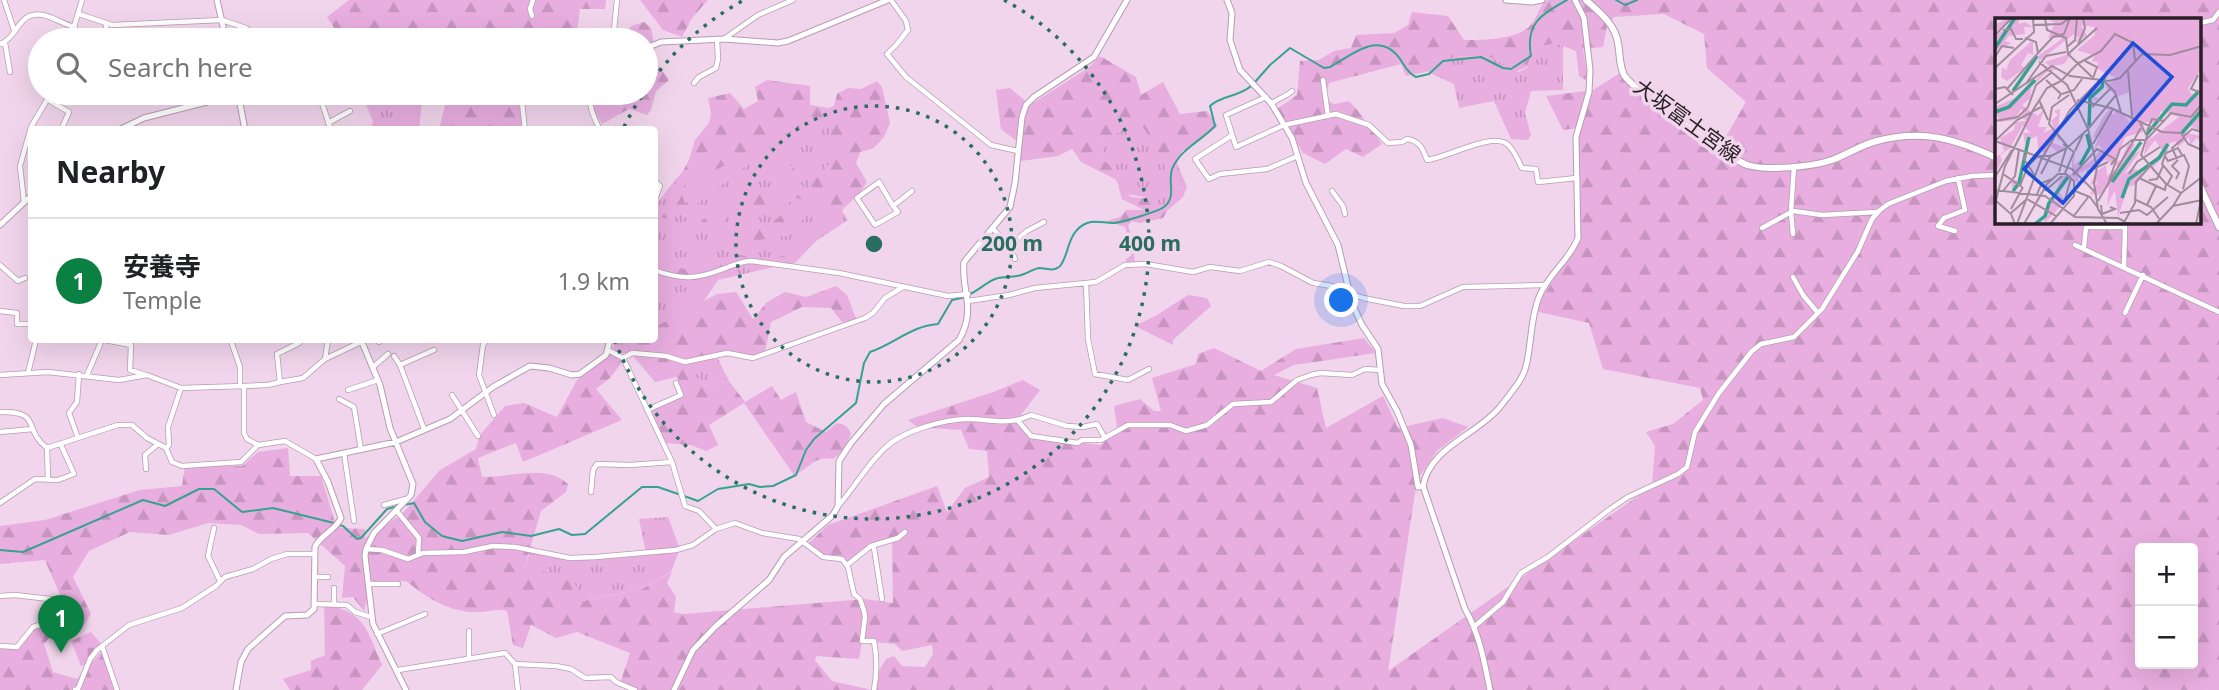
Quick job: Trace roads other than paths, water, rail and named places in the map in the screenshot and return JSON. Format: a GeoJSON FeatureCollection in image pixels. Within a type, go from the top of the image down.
{"type":"FeatureCollection","features":[{"type":"Feature","properties":{"kind":"main road","name":"大坂富士宮線"},"geometry":{"type":"LineString","coordinates":[[1586,0],[1613,27],[1619,44],[1621,68],[1629,81],[1741,162],[1763,168],[1825,162],[1880,140],[1926,136],[1952,139],[1995,157]]}},
{"type":"Feature","properties":{"kind":"main road"},"geometry":{"type":"LineString","coordinates":[[2202,190],[2219,227]]}},
{"type":"Feature","properties":{"kind":"street"},"geometry":{"type":"LineString","coordinates":[[4,0],[14,30]]}},
{"type":"Feature","properties":{"kind":"street"},"geometry":{"type":"LineString","coordinates":[[10,72],[2,43],[27,16],[45,15],[75,27],[82,0]]}},
{"type":"Feature","properties":{"kind":"street"},"geometry":{"type":"LineString","coordinates":[[217,0],[224,28]]}},
{"type":"Feature","properties":{"kind":"street"},"geometry":{"type":"LineString","coordinates":[[532,16],[530,9],[533,0]]}},
{"type":"Feature","properties":{"kind":"street"},"geometry":{"type":"LineString","coordinates":[[614,28],[617,0]]}},
{"type":"Feature","properties":{"kind":"street"},"geometry":{"type":"LineString","coordinates":[[720,39],[758,15],[793,0]]}},
{"type":"Feature","properties":{"kind":"street"},"geometry":{"type":"LineString","coordinates":[[658,43],[720,39],[778,43],[890,0],[906,21],[908,30],[887,54],[905,77],[990,145],[1018,151]]}},
{"type":"Feature","properties":{"kind":"street"},"geometry":{"type":"LineString","coordinates":[[838,506],[838,469],[843,453],[870,417],[959,340],[966,325],[968,297],[964,262],[1010,207],[1022,117],[1026,106],[1034,97],[1094,57],[1127,0]]}},
{"type":"Feature","properties":{"kind":"street"},"geometry":{"type":"LineString","coordinates":[[1227,0],[1232,13],[1230,40],[1240,70],[1266,97],[1284,125],[1306,183],[1338,246],[1349,294],[1362,326],[1378,349],[1382,384],[1411,444],[1418,487],[1423,486]]}},
{"type":"Feature","properties":{"kind":"street"},"geometry":{"type":"LineString","coordinates":[[1506,0],[1542,0]]}},
{"type":"Feature","properties":{"kind":"street"},"geometry":{"type":"LineString","coordinates":[[1490,690],[1475,626],[1465,609],[1423,486],[1425,473],[1432,462],[1486,423],[1519,380],[1526,366],[1534,309],[1544,285],[1571,253],[1578,238],[1576,137],[1589,92],[1590,71],[1584,18],[1575,0]]}},
{"type":"Feature","properties":{"kind":"street"},"geometry":{"type":"LineString","coordinates":[[2202,23],[2213,20],[2219,12]]}},
{"type":"Feature","properties":{"kind":"street"},"geometry":{"type":"LineString","coordinates":[[79,14],[106,24],[222,20],[246,28]]}},
{"type":"Feature","properties":{"kind":"street"},"geometry":{"type":"LineString","coordinates":[[694,83],[699,77],[716,68],[720,39]]}},
{"type":"Feature","properties":{"kind":"street"},"geometry":{"type":"LineString","coordinates":[[1323,80],[1328,116]]}},
{"type":"Feature","properties":{"kind":"street"},"geometry":{"type":"LineString","coordinates":[[1271,104],[1292,91]]}},
{"type":"Feature","properties":{"kind":"street"},"geometry":{"type":"LineString","coordinates":[[1266,97],[1226,115],[1236,147],[1284,125],[1328,116],[1343,116],[1369,125],[1388,143],[1407,139],[1416,141],[1427,160],[1444,157],[1485,142],[1504,142],[1509,145],[1522,167],[1536,169],[1538,182],[1577,178]]}},
{"type":"Feature","properties":{"kind":"street"},"geometry":{"type":"LineString","coordinates":[[33,126],[45,105]]}},
{"type":"Feature","properties":{"kind":"street"},"geometry":{"type":"LineString","coordinates":[[57,105],[69,112],[63,126]]}},
{"type":"Feature","properties":{"kind":"street"},"geometry":{"type":"LineString","coordinates":[[127,126],[144,118],[195,105]]}},
{"type":"Feature","properties":{"kind":"street"},"geometry":{"type":"LineString","coordinates":[[240,105],[244,126]]}},
{"type":"Feature","properties":{"kind":"street"},"geometry":{"type":"LineString","coordinates":[[322,105],[329,126]]}},
{"type":"Feature","properties":{"kind":"street"},"geometry":{"type":"LineString","coordinates":[[522,105],[525,126]]}},
{"type":"Feature","properties":{"kind":"street"},"geometry":{"type":"LineString","coordinates":[[590,105],[598,126]]}},
{"type":"Feature","properties":{"kind":"street"},"geometry":{"type":"LineString","coordinates":[[328,123],[350,111]]}},
{"type":"Feature","properties":{"kind":"street"},"geometry":{"type":"LineString","coordinates":[[1231,136],[1195,159],[1209,179],[1220,174],[1267,170],[1298,156]]}},
{"type":"Feature","properties":{"kind":"street"},"geometry":{"type":"LineString","coordinates":[[24,202],[20,166],[28,141]]}},
{"type":"Feature","properties":{"kind":"street"},"geometry":{"type":"LineString","coordinates":[[1793,234],[1791,212],[1794,165]]}},
{"type":"Feature","properties":{"kind":"street"},"geometry":{"type":"LineString","coordinates":[[1475,626],[1503,602],[1521,573],[1548,557],[1610,509],[1687,467],[1700,420],[1752,351],[1761,344],[1794,337],[1818,313],[1838,286],[1877,212],[1906,196],[1958,178],[1995,175]]}},
{"type":"Feature","properties":{"kind":"street"},"geometry":{"type":"LineString","coordinates":[[1955,231],[1938,226],[1944,218],[1965,210],[1958,178]]}},
{"type":"Feature","properties":{"kind":"street"},"geometry":{"type":"LineString","coordinates":[[878,182],[893,206],[898,212],[875,225],[857,198],[878,182]]}},
{"type":"Feature","properties":{"kind":"street"},"geometry":{"type":"LineString","coordinates":[[893,206],[912,191]]}},
{"type":"Feature","properties":{"kind":"street"},"geometry":{"type":"LineString","coordinates":[[1332,191],[1343,206],[1345,214]]}},
{"type":"Feature","properties":{"kind":"street"},"geometry":{"type":"LineString","coordinates":[[0,225],[28,198]]}},
{"type":"Feature","properties":{"kind":"street"},"geometry":{"type":"LineString","coordinates":[[1762,228],[1791,212],[1822,215],[1877,212]]}},
{"type":"Feature","properties":{"kind":"street"},"geometry":{"type":"LineString","coordinates":[[1009,246],[1027,231],[1044,222]]}},
{"type":"Feature","properties":{"kind":"street"},"geometry":{"type":"LineString","coordinates":[[2084,247],[2086,227],[2125,227],[2124,266]]}},
{"type":"Feature","properties":{"kind":"street"},"geometry":{"type":"LineString","coordinates":[[992,228],[1009,246],[1015,259]]}},
{"type":"Feature","properties":{"kind":"street"},"geometry":{"type":"LineString","coordinates":[[2075,245],[2219,312]]}},
{"type":"Feature","properties":{"kind":"street"},"geometry":{"type":"LineString","coordinates":[[658,271],[682,278],[717,272],[743,261],[752,261],[838,273],[948,296],[968,297],[1009,295],[1035,288],[1096,282],[1125,265],[1146,264],[1194,272],[1210,267],[1240,271],[1269,262],[1281,265],[1306,280],[1332,286],[1349,294],[1404,306],[1420,306],[1463,287],[1544,285]]}},
{"type":"Feature","properties":{"kind":"street"},"geometry":{"type":"LineString","coordinates":[[0,265],[18,281],[25,278]]}},
{"type":"Feature","properties":{"kind":"street"},"geometry":{"type":"LineString","coordinates":[[2125,313],[2143,275]]}},
{"type":"Feature","properties":{"kind":"street"},"geometry":{"type":"LineString","coordinates":[[1793,277],[1818,313]]}},
{"type":"Feature","properties":{"kind":"street"},"geometry":{"type":"LineString","coordinates":[[1086,283],[1088,339],[1095,373],[1128,380],[1149,369]]}},
{"type":"Feature","properties":{"kind":"street"},"geometry":{"type":"LineString","coordinates":[[623,358],[632,353],[666,356],[685,362],[727,353],[753,358],[866,318],[886,298],[903,287]]}},
{"type":"Feature","properties":{"kind":"street"},"geometry":{"type":"LineString","coordinates":[[0,311],[17,313],[17,324],[28,324]]}},
{"type":"Feature","properties":{"kind":"street"},"geometry":{"type":"LineString","coordinates":[[28,373],[35,343]]}},
{"type":"Feature","properties":{"kind":"street"},"geometry":{"type":"LineString","coordinates":[[87,375],[103,343]]}},
{"type":"Feature","properties":{"kind":"street"},"geometry":{"type":"LineString","coordinates":[[120,343],[131,345],[130,370],[181,388],[268,386],[303,378],[325,359],[356,343]]}},
{"type":"Feature","properties":{"kind":"street"},"geometry":{"type":"LineString","coordinates":[[232,343],[240,367],[244,433],[247,439],[258,445]]}},
{"type":"Feature","properties":{"kind":"street"},"geometry":{"type":"LineString","coordinates":[[280,382],[277,354],[299,343]]}},
{"type":"Feature","properties":{"kind":"street"},"geometry":{"type":"LineString","coordinates":[[325,359],[328,343]]}},
{"type":"Feature","properties":{"kind":"street"},"geometry":{"type":"LineString","coordinates":[[363,343],[378,380],[390,428],[413,484],[411,495],[374,533],[366,550],[371,617],[377,635],[398,670],[406,690]]}},
{"type":"Feature","properties":{"kind":"street"},"geometry":{"type":"LineString","coordinates":[[484,343],[478,375],[494,415]]}},
{"type":"Feature","properties":{"kind":"street"},"geometry":{"type":"LineString","coordinates":[[316,459],[396,442],[461,412],[484,393],[530,366],[572,375],[580,374],[608,350],[609,343]]}},
{"type":"Feature","properties":{"kind":"street"},"geometry":{"type":"LineString","coordinates":[[400,365],[433,350]]}},
{"type":"Feature","properties":{"kind":"street"},"geometry":{"type":"LineString","coordinates":[[608,350],[623,358],[672,462],[685,506],[699,511],[716,529]]}},
{"type":"Feature","properties":{"kind":"street"},"geometry":{"type":"LineString","coordinates":[[373,367],[388,354]]}},
{"type":"Feature","properties":{"kind":"street"},"geometry":{"type":"LineString","coordinates":[[394,356],[400,365],[424,429]]}},
{"type":"Feature","properties":{"kind":"street"},"geometry":{"type":"LineString","coordinates":[[1019,422],[1035,437],[1079,443],[1082,440],[1105,438],[1128,425],[1171,425],[1186,431],[1207,425],[1233,404],[1271,402],[1297,380],[1311,375],[1352,375],[1365,369],[1380,370]]}},
{"type":"Feature","properties":{"kind":"street"},"geometry":{"type":"LineString","coordinates":[[0,375],[48,372],[119,380],[147,375]]}},
{"type":"Feature","properties":{"kind":"street"},"geometry":{"type":"LineString","coordinates":[[78,438],[69,413],[77,402],[79,374]]}},
{"type":"Feature","properties":{"kind":"street"},"geometry":{"type":"LineString","coordinates":[[348,390],[378,380]]}},
{"type":"Feature","properties":{"kind":"street"},"geometry":{"type":"LineString","coordinates":[[647,410],[681,395],[676,383]]}},
{"type":"Feature","properties":{"kind":"street"},"geometry":{"type":"LineString","coordinates":[[181,388],[168,428],[169,445],[166,448],[167,456],[172,462],[182,466],[241,462],[258,445],[285,441],[316,459],[328,482],[341,520],[318,540],[314,554],[314,609],[307,615],[285,616],[248,649],[241,662],[236,690]]}},
{"type":"Feature","properties":{"kind":"street"},"geometry":{"type":"LineString","coordinates":[[452,395],[478,436]]}},
{"type":"Feature","properties":{"kind":"street"},"geometry":{"type":"LineString","coordinates":[[339,399],[354,407],[361,450]]}},
{"type":"Feature","properties":{"kind":"street"},"geometry":{"type":"LineString","coordinates":[[0,412],[23,413],[28,416],[36,436],[47,448],[48,478]]}},
{"type":"Feature","properties":{"kind":"street"},"geometry":{"type":"LineString","coordinates":[[674,690],[694,650],[716,626],[769,580],[784,557],[828,521],[887,446],[910,433],[944,421],[965,419],[1019,422],[1031,415],[1067,426],[1097,424],[1105,438]]}},
{"type":"Feature","properties":{"kind":"street"},"geometry":{"type":"LineString","coordinates":[[47,448],[118,425],[132,425],[166,448]]}},
{"type":"Feature","properties":{"kind":"street"},"geometry":{"type":"LineString","coordinates":[[0,432],[33,429]]}},
{"type":"Feature","properties":{"kind":"street"},"geometry":{"type":"LineString","coordinates":[[0,503],[34,479],[65,479],[74,474],[61,444]]}},
{"type":"Feature","properties":{"kind":"street"},"geometry":{"type":"LineString","coordinates":[[146,469],[145,455],[158,444]]}},
{"type":"Feature","properties":{"kind":"street"},"geometry":{"type":"LineString","coordinates":[[344,453],[354,521]]}},
{"type":"Feature","properties":{"kind":"street"},"geometry":{"type":"LineString","coordinates":[[591,492],[593,470],[597,464],[672,462]]}},
{"type":"Feature","properties":{"kind":"street"},"geometry":{"type":"LineString","coordinates":[[384,505],[405,501]]}},
{"type":"Feature","properties":{"kind":"street"},"geometry":{"type":"LineString","coordinates":[[397,509],[417,533],[418,555]]}},
{"type":"Feature","properties":{"kind":"street"},"geometry":{"type":"LineString","coordinates":[[366,550],[382,550],[408,559],[435,552],[464,552],[493,546],[515,547],[570,558],[676,550],[693,545],[716,529],[735,523],[762,533],[799,539],[822,557],[842,559],[847,565],[854,594],[860,599],[865,617],[862,641],[874,642],[875,646],[874,690]]}},
{"type":"Feature","properties":{"kind":"street"},"geometry":{"type":"LineString","coordinates":[[214,528],[208,556],[220,581]]}},
{"type":"Feature","properties":{"kind":"street"},"geometry":{"type":"LineString","coordinates":[[847,565],[871,546],[898,538],[905,531]]}},
{"type":"Feature","properties":{"kind":"street"},"geometry":{"type":"LineString","coordinates":[[871,546],[874,548],[882,599]]}},
{"type":"Feature","properties":{"kind":"street"},"geometry":{"type":"LineString","coordinates":[[75,690],[78,689],[90,659],[129,625],[182,608],[225,576],[253,569],[279,556],[314,554]]}},
{"type":"Feature","properties":{"kind":"street"},"geometry":{"type":"LineString","coordinates":[[314,577],[328,577]]}},
{"type":"Feature","properties":{"kind":"street"},"geometry":{"type":"LineString","coordinates":[[368,584],[398,584]]}},
{"type":"Feature","properties":{"kind":"street"},"geometry":{"type":"LineString","coordinates":[[334,588],[334,604]]}},
{"type":"Feature","properties":{"kind":"street"},"geometry":{"type":"LineString","coordinates":[[0,596],[58,600]]}},
{"type":"Feature","properties":{"kind":"street"},"geometry":{"type":"LineString","coordinates":[[314,604],[347,605],[355,612],[371,617]]}},
{"type":"Feature","properties":{"kind":"street"},"geometry":{"type":"LineString","coordinates":[[0,646],[17,647],[33,627],[60,619],[69,611]]}},
{"type":"Feature","properties":{"kind":"street"},"geometry":{"type":"LineString","coordinates":[[377,635],[425,614]]}},
{"type":"Feature","properties":{"kind":"street"},"geometry":{"type":"LineString","coordinates":[[469,631],[469,659]]}},
{"type":"Feature","properties":{"kind":"street"},"geometry":{"type":"LineString","coordinates":[[102,646],[117,690]]}},
{"type":"Feature","properties":{"kind":"street"},"geometry":{"type":"LineString","coordinates":[[398,670],[506,653],[515,664],[518,690]]}},
{"type":"Feature","properties":{"kind":"street"},"geometry":{"type":"LineString","coordinates":[[515,664],[556,666],[571,669],[585,678],[611,677],[635,690]]}},
{"type":"Feature","properties":{"kind":"waterway"},"geometry":{"type":"LineString","coordinates":[[1255,82],[1290,48],[1324,68],[1362,49],[1379,45],[1395,53],[1416,77],[1429,74],[1443,61],[1481,57],[1511,69],[1531,56],[1530,36],[1537,21],[1567,0]]}},
{"type":"Feature","properties":{"kind":"waterway"},"geometry":{"type":"LineString","coordinates":[[1616,0],[1625,5],[1637,0]]}},
{"type":"Feature","properties":{"kind":"waterway"},"geometry":{"type":"LineString","coordinates":[[970,294],[998,278],[1018,276],[1039,268],[1052,270],[1059,267],[1075,232],[1087,223],[1113,223],[1164,207],[1170,198],[1171,172],[1177,160],[1215,126],[1210,106],[1251,86]]}},
{"type":"Feature","properties":{"kind":"waterway"},"geometry":{"type":"LineString","coordinates":[[684,496],[698,501],[718,489],[749,484],[773,486],[796,475],[806,450],[814,439],[856,403],[864,363],[870,352],[919,328],[938,324],[952,300],[966,297]]}},
{"type":"Feature","properties":{"kind":"waterway"},"geometry":{"type":"LineString","coordinates":[[404,505],[414,503],[425,522],[442,536],[462,541],[502,532],[531,536],[559,529],[572,535],[585,534],[642,487],[658,487],[678,494]]}},
{"type":"Feature","properties":{"kind":"waterway"},"geometry":{"type":"LineString","coordinates":[[0,550],[23,552],[143,500],[165,506],[199,489],[214,489],[242,512],[273,508],[334,523]]}},
{"type":"Feature","properties":{"kind":"waterway"},"geometry":{"type":"LineString","coordinates":[[339,525],[357,539],[361,538],[387,509],[398,506]]}},
{"type":"Feature","properties":{"kind":"place","name":"安養寺"},"geometry":{"type":"Point","coordinates":[61,653]}}]}
